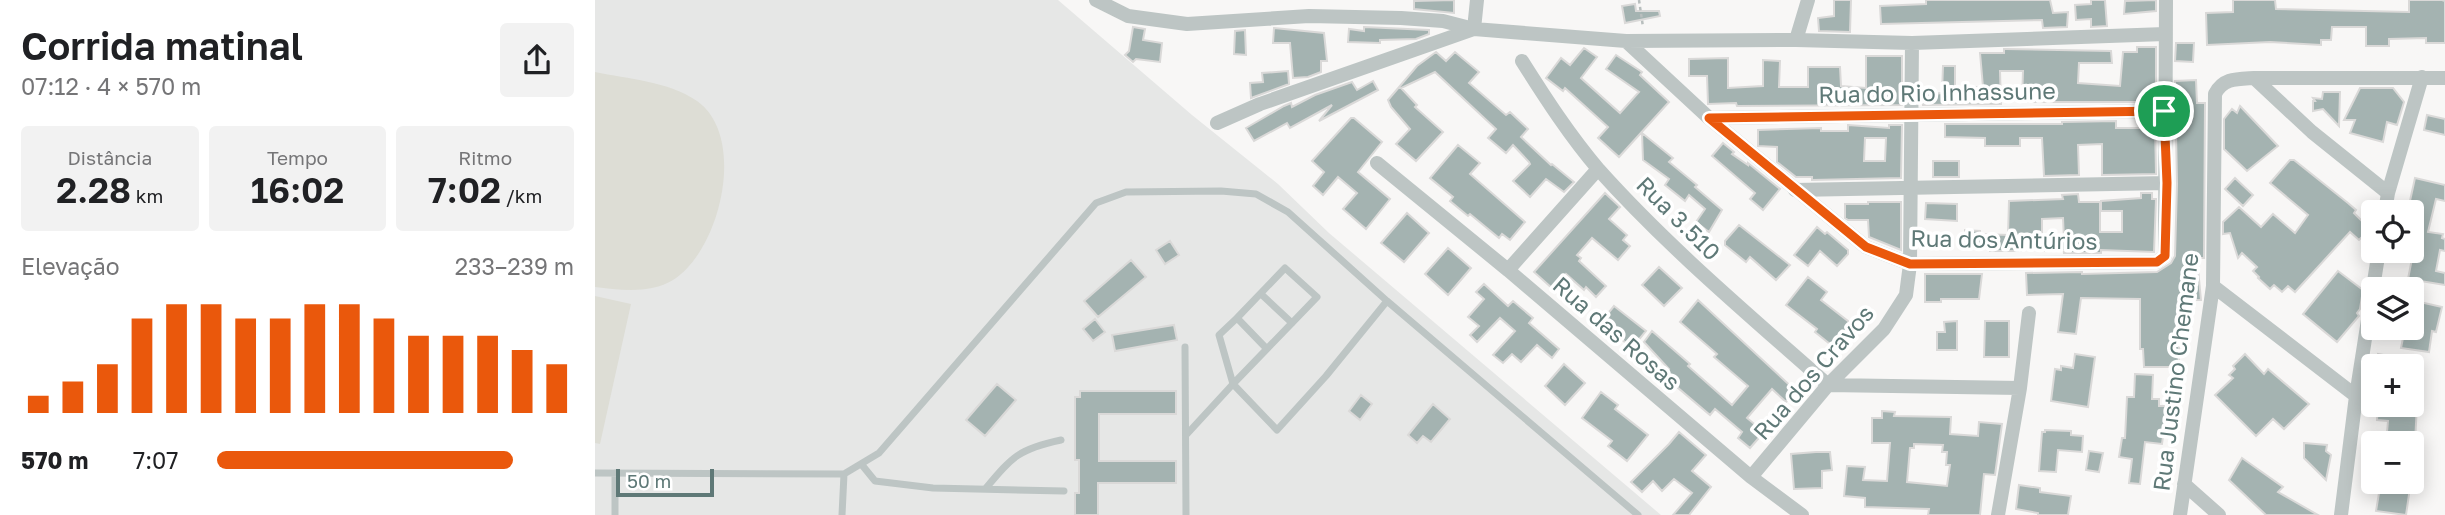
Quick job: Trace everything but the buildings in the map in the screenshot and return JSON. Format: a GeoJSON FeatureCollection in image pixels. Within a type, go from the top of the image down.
{"type":"FeatureCollection","features":[{"type":"Feature","properties":{"kind":"street"},"geometry":{"type":"LineString","coordinates":[[1096,0],[1128,16],[1187,24],[1322,16],[1443,21],[1474,29],[1626,41],[1796,40],[1912,43],[2165,34]]}},
{"type":"Feature","properties":{"kind":"street"},"geometry":{"type":"LineString","coordinates":[[1474,29],[1476,0]]}},
{"type":"Feature","properties":{"kind":"street"},"geometry":{"type":"LineString","coordinates":[[1796,40],[1808,0]]}},
{"type":"Feature","properties":{"kind":"street"},"geometry":{"type":"LineString","coordinates":[[1795,190],[2167,183],[2164,111],[2166,0]]}},
{"type":"Feature","properties":{"kind":"street"},"geometry":{"type":"LineString","coordinates":[[1217,123],[1260,104],[1474,29]]}},
{"type":"Feature","properties":{"kind":"street","name":"Rua dos Antúrios"},"geometry":{"type":"LineString","coordinates":[[1626,41],[1709,118],[1866,247],[1910,264],[2157,262],[2165,256],[2167,183]]}},
{"type":"Feature","properties":{"kind":"street","name":"Rua dos Cravos"},"geometry":{"type":"LineString","coordinates":[[1751,477],[1828,385],[1884,329],[1906,295],[1910,264],[1912,43]]}},
{"type":"Feature","properties":{"kind":"street","name":"Rua 3.510"},"geometry":{"type":"LineString","coordinates":[[1522,61],[1552,109],[1598,169],[1675,250],[1828,385]]}},
{"type":"Feature","properties":{"kind":"street"},"geometry":{"type":"LineString","coordinates":[[2254,78],[2312,132],[2388,193]]}},
{"type":"Feature","properties":{"kind":"street","name":"Rua Justino Chemane"},"geometry":{"type":"LineString","coordinates":[[2180,515],[2213,286],[2215,94],[2219,87],[2227,80],[2254,78],[2445,78]]}},
{"type":"Feature","properties":{"kind":"street"},"geometry":{"type":"LineString","coordinates":[[2387,200],[2422,78]]}},
{"type":"Feature","properties":{"kind":"street","name":"Rua do Rio Inhassune"},"geometry":{"type":"LineString","coordinates":[[1709,118],[2164,111]]}},
{"type":"Feature","properties":{"kind":"street","name":"Rua das Rosas"},"geometry":{"type":"LineString","coordinates":[[1377,163],[1508,270],[1751,477],[1803,515]]}},
{"type":"Feature","properties":{"kind":"street"},"geometry":{"type":"LineString","coordinates":[[1508,270],[1598,169]]}},
{"type":"Feature","properties":{"kind":"street"},"geometry":{"type":"LineString","coordinates":[[2341,515],[2377,263]]}},
{"type":"Feature","properties":{"kind":"street"},"geometry":{"type":"LineString","coordinates":[[2213,286],[2356,396]]}},
{"type":"Feature","properties":{"kind":"street"},"geometry":{"type":"LineString","coordinates":[[1998,515],[2020,388],[2029,313]]}},
{"type":"Feature","properties":{"kind":"street"},"geometry":{"type":"LineString","coordinates":[[1828,385],[2020,388]]}},
{"type":"Feature","properties":{"kind":"street"},"geometry":{"type":"LineString","coordinates":[[2184,484],[2219,515]]}},
{"type":"Feature","properties":{"kind":"lane"},"geometry":{"type":"LineString","coordinates":[[595,473],[844,474],[879,453],[1096,203],[1126,192],[1220,191],[1256,194],[1288,212],[1387,301],[1638,515]]}},
{"type":"Feature","properties":{"kind":"lane"},"geometry":{"type":"LineString","coordinates":[[1187,434],[1233,384],[1266,348],[1317,297],[1285,268],[1219,335],[1233,384],[1277,430],[1326,376],[1387,301]]}},
{"type":"Feature","properties":{"kind":"lane"},"geometry":{"type":"LineString","coordinates":[[1261,294],[1291,323]]}},
{"type":"Feature","properties":{"kind":"lane"},"geometry":{"type":"LineString","coordinates":[[1237,318],[1266,348]]}},
{"type":"Feature","properties":{"kind":"lane"},"geometry":{"type":"LineString","coordinates":[[1185,347],[1187,515]]}},
{"type":"Feature","properties":{"kind":"lane"},"geometry":{"type":"LineString","coordinates":[[986,488],[1008,462],[1030,447],[1061,440]]}},
{"type":"Feature","properties":{"kind":"lane"},"geometry":{"type":"LineString","coordinates":[[862,465],[876,481],[933,488],[1064,491]]}},
{"type":"Feature","properties":{"kind":"lane"},"geometry":{"type":"LineString","coordinates":[[615,473],[615,515]]}},
{"type":"Feature","properties":{"kind":"lane"},"geometry":{"type":"LineString","coordinates":[[842,515],[844,474]]}},
{"type":"Feature","properties":{"kind":"path"},"geometry":{"type":"LineString","coordinates":[[1639,0],[1642,6],[1644,41]]}},
{"type":"Feature","properties":{"kind":"shaded area"},"geometry":{"type":"Polygon","coordinates":[[[595,0],[1058,0],[1192,115],[1278,184],[1329,233],[1661,515],[595,515],[595,0]]]}},
{"type":"Feature","properties":{"kind":"shaded area"},"geometry":{"type":"Polygon","coordinates":[[[595,72],[647,82],[686,94],[713,118],[721,140],[724,166],[722,193],[715,220],[704,245],[690,265],[673,280],[655,287],[635,290],[595,287],[595,72]]]}},
{"type":"Feature","properties":{"kind":"shaded area"},"geometry":{"type":"Polygon","coordinates":[[[595,296],[631,304],[600,444],[595,443],[595,296]]]}},
{"type":"Feature","properties":{"kind":"route"},"geometry":{"type":"LineString","coordinates":[[2164,111],[2167,183],[2165,256],[2157,262],[1910,264],[1866,247],[1709,118],[1996,114],[2164,111]]}}]}
